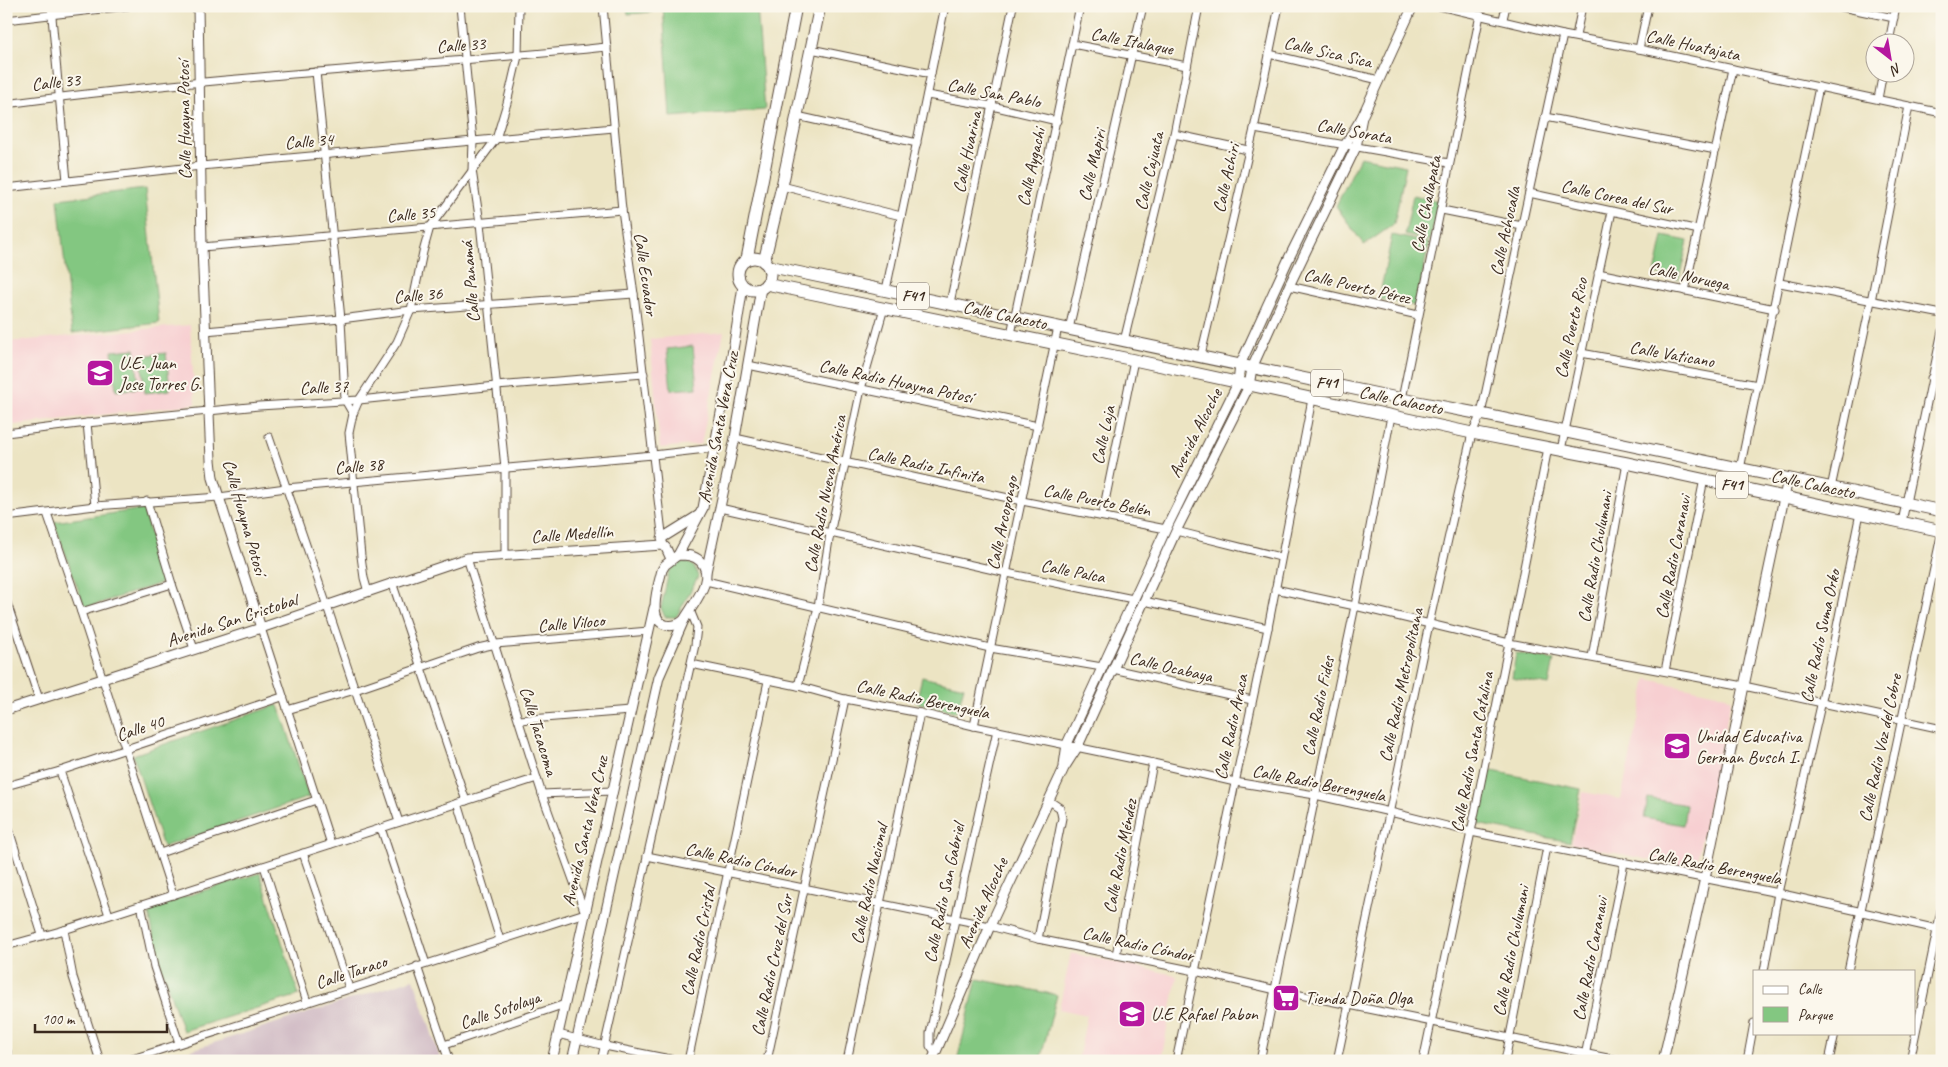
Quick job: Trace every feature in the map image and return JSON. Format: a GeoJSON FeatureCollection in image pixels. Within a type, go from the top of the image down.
{"type":"FeatureCollection","features":[{"type":"Feature","properties":{"kind":"main road"},"geometry":{"type":"LineString","coordinates":[[796,6],[746,259],[738,268],[739,281],[748,289],[763,286],[769,279],[766,264],[820,6]]}},
{"type":"Feature","properties":{"kind":"main road"},"geometry":{"type":"LineString","coordinates":[[746,259],[752,258],[766,264]]}},
{"type":"Feature","properties":{"kind":"main road","name":"Calle Calacoto"},"geometry":{"type":"LineString","coordinates":[[766,264],[1124,341],[1942,511]]}},
{"type":"Feature","properties":{"kind":"main road","name":"Calle Calacoto"},"geometry":{"type":"LineString","coordinates":[[763,286],[1012,334],[1390,416],[1704,479],[1942,531]]}},
{"type":"Feature","properties":{"kind":"street"},"geometry":{"type":"LineString","coordinates":[[6,20],[51,10],[128,6]]}},
{"type":"Feature","properties":{"kind":"street","name":"Calle Huayna Potosí"},"geometry":{"type":"LineString","coordinates":[[198,6],[202,247],[212,469],[219,497],[282,697],[331,844]]}},
{"type":"Feature","properties":{"kind":"street","name":"Calle Panamá"},"geometry":{"type":"LineString","coordinates":[[460,6],[472,141],[472,170],[480,223],[505,468],[505,555]]}},
{"type":"Feature","properties":{"kind":"street"},"geometry":{"type":"LineString","coordinates":[[368,592],[361,556],[350,433],[353,414],[359,400],[397,342],[411,310],[430,227],[496,139],[518,56],[519,6]]}},
{"type":"Feature","properties":{"kind":"street","name":"Calle Ecuador"},"geometry":{"type":"LineString","coordinates":[[604,6],[622,210],[644,374],[663,541]]}},
{"type":"Feature","properties":{"kind":"street"},"geometry":{"type":"LineString","coordinates":[[886,290],[945,6]]}},
{"type":"Feature","properties":{"kind":"street","name":"Calle Huarina"},"geometry":{"type":"LineString","coordinates":[[950,303],[1013,6]]}},
{"type":"Feature","properties":{"kind":"street","name":"Calle Aygachi"},"geometry":{"type":"LineString","coordinates":[[1012,334],[1080,6]]}},
{"type":"Feature","properties":{"kind":"street","name":"Calle Mapiri"},"geometry":{"type":"LineString","coordinates":[[1063,328],[1133,56],[1143,6]]}},
{"type":"Feature","properties":{"kind":"street","name":"Calle Cajuata"},"geometry":{"type":"LineString","coordinates":[[1124,341],[1174,134],[1200,6]]}},
{"type":"Feature","properties":{"kind":"street","name":"Calle Achiri"},"geometry":{"type":"LineString","coordinates":[[1201,356],[1254,129],[1279,6]]}},
{"type":"Feature","properties":{"kind":"street","name":"Avenida Alcoche"},"geometry":{"type":"LineString","coordinates":[[934,1057],[990,926],[1048,800],[1064,768],[1078,746],[1244,384],[1246,366],[1288,260],[1345,145],[1362,117],[1413,6]]}},
{"type":"Feature","properties":{"kind":"street","name":"Calle Huatajata"},"geometry":{"type":"LineString","coordinates":[[1438,6],[1942,113]]}},
{"type":"Feature","properties":{"kind":"street"},"geometry":{"type":"LineString","coordinates":[[1503,20],[1506,6]]}},
{"type":"Feature","properties":{"kind":"street"},"geometry":{"type":"LineString","coordinates":[[1576,36],[1582,6]]}},
{"type":"Feature","properties":{"kind":"street"},"geometry":{"type":"LineString","coordinates":[[1639,48],[1648,6]]}},
{"type":"Feature","properties":{"kind":"street"},"geometry":{"type":"LineString","coordinates":[[1836,6],[1894,18]]}},
{"type":"Feature","properties":{"kind":"street"},"geometry":{"type":"LineString","coordinates":[[1891,32],[1896,6]]}},
{"type":"Feature","properties":{"kind":"street"},"geometry":{"type":"LineString","coordinates":[[51,10],[67,181]]}},
{"type":"Feature","properties":{"kind":"street","name":"Calle Challapata"},"geometry":{"type":"LineString","coordinates":[[1402,399],[1418,315],[1442,210],[1449,163],[1480,15]]}},
{"type":"Feature","properties":{"kind":"street","name":"Calle Achocalla"},"geometry":{"type":"LineString","coordinates":[[1472,433],[1481,414],[1563,34]]}},
{"type":"Feature","properties":{"kind":"street","name":"Calle Italaque"},"geometry":{"type":"LineString","coordinates":[[1072,44],[1187,66]]}},
{"type":"Feature","properties":{"kind":"street","name":"Calle 33"},"geometry":{"type":"LineString","coordinates":[[6,104],[59,97],[316,72],[607,47]]}},
{"type":"Feature","properties":{"kind":"street"},"geometry":{"type":"LineString","coordinates":[[811,49],[931,74]]}},
{"type":"Feature","properties":{"kind":"street","name":"Calle Sica Sica"},"geometry":{"type":"LineString","coordinates":[[1270,54],[1379,80]]}},
{"type":"Feature","properties":{"kind":"street"},"geometry":{"type":"LineString","coordinates":[[1685,291],[1733,69]]}},
{"type":"Feature","properties":{"kind":"street"},"geometry":{"type":"LineString","coordinates":[[316,72],[326,155],[341,319],[345,400],[353,414]]}},
{"type":"Feature","properties":{"kind":"street"},"geometry":{"type":"LineString","coordinates":[[1878,99],[1881,82]]}},
{"type":"Feature","properties":{"kind":"street"},"geometry":{"type":"LineString","coordinates":[[1740,469],[1780,283],[1819,87]]}},
{"type":"Feature","properties":{"kind":"street","name":"Calle San Pablo"},"geometry":{"type":"LineString","coordinates":[[926,95],[992,106],[1056,121]]}},
{"type":"Feature","properties":{"kind":"street"},"geometry":{"type":"LineString","coordinates":[[1832,488],[1909,106]]}},
{"type":"Feature","properties":{"kind":"street"},"geometry":{"type":"LineString","coordinates":[[797,116],[917,143]]}},
{"type":"Feature","properties":{"kind":"street","name":"Avenida Alcoche"},"geometry":{"type":"LineString","coordinates":[[1246,366],[1288,286],[1356,147],[1362,117]]}},
{"type":"Feature","properties":{"kind":"street"},"geometry":{"type":"LineString","coordinates":[[1545,117],[1716,150]]}},
{"type":"Feature","properties":{"kind":"street","name":"Calle 34"},"geometry":{"type":"LineString","coordinates":[[6,188],[201,166],[614,128]]}},
{"type":"Feature","properties":{"kind":"street","name":"Calle Sorata"},"geometry":{"type":"LineString","coordinates":[[1254,129],[1449,163]]}},
{"type":"Feature","properties":{"kind":"street"},"geometry":{"type":"LineString","coordinates":[[1174,134],[1248,150]]}},
{"type":"Feature","properties":{"kind":"street"},"geometry":{"type":"LineString","coordinates":[[782,186],[901,216]]}},
{"type":"Feature","properties":{"kind":"street","name":"Calle Corea del Sur"},"geometry":{"type":"LineString","coordinates":[[1529,193],[1699,230]]}},
{"type":"Feature","properties":{"kind":"street","name":"Calle 35"},"geometry":{"type":"LineString","coordinates":[[202,247],[622,210]]}},
{"type":"Feature","properties":{"kind":"street"},"geometry":{"type":"LineString","coordinates":[[1442,210],[1522,226]]}},
{"type":"Feature","properties":{"kind":"street","name":"Calle Puerto Rico"},"geometry":{"type":"LineString","coordinates":[[1561,450],[1612,211]]}},
{"type":"Feature","properties":{"kind":"street","name":"Calle Noruega"},"geometry":{"type":"LineString","coordinates":[[1598,273],[1774,309]]}},
{"type":"Feature","properties":{"kind":"street"},"geometry":{"type":"LineString","coordinates":[[1780,283],[1942,314]]}},
{"type":"Feature","properties":{"kind":"street","name":"Avenida Santa Vera Cruz"},"geometry":{"type":"LineString","coordinates":[[552,1061],[662,570],[674,557],[703,508],[743,286]]}},
{"type":"Feature","properties":{"kind":"street","name":"Avenida Santa Vera Cruz"},"geometry":{"type":"LineString","coordinates":[[684,620],[706,576],[735,438],[763,286]]}},
{"type":"Feature","properties":{"kind":"street","name":"Calle Puerto Pérez"},"geometry":{"type":"LineString","coordinates":[[1288,286],[1418,315]]}},
{"type":"Feature","properties":{"kind":"street","name":"Calle 36"},"geometry":{"type":"LineString","coordinates":[[205,331],[341,319],[411,310],[634,294]]}},
{"type":"Feature","properties":{"kind":"street","name":"Calle Radio Nueva América"},"geometry":{"type":"LineString","coordinates":[[798,686],[818,607],[830,534],[861,389],[884,308]]}},
{"type":"Feature","properties":{"kind":"street","name":"Calle Arcopongo"},"geometry":{"type":"LineString","coordinates":[[974,726],[1054,344],[1063,328]]}},
{"type":"Feature","properties":{"kind":"street"},"geometry":{"type":"LineString","coordinates":[[1902,522],[1942,331]]}},
{"type":"Feature","properties":{"kind":"street","name":"Calle Vaticano"},"geometry":{"type":"LineString","coordinates":[[1581,353],[1758,385]]}},
{"type":"Feature","properties":{"kind":"street","name":"Calle Laja"},"geometry":{"type":"LineString","coordinates":[[1102,516],[1134,360]]}},
{"type":"Feature","properties":{"kind":"street","name":"Calle Radio Huayna Potosí"},"geometry":{"type":"LineString","coordinates":[[748,365],[1038,426]]}},
{"type":"Feature","properties":{"kind":"street","name":"Calle 37"},"geometry":{"type":"LineString","coordinates":[[6,434],[87,423],[259,406],[359,400],[644,374]]}},
{"type":"Feature","properties":{"kind":"street"},"geometry":{"type":"LineString","coordinates":[[1931,378],[1942,381]]}},
{"type":"Feature","properties":{"kind":"street","name":"Avenida Alcoche"},"geometry":{"type":"LineString","coordinates":[[1064,768],[1067,744],[1166,529],[1244,384]]}},
{"type":"Feature","properties":{"kind":"street","name":"Calle Radio Araca"},"geometry":{"type":"LineString","coordinates":[[1176,1061],[1268,628],[1280,557],[1312,399]]}},
{"type":"Feature","properties":{"kind":"street","name":"Calle Radio Fides"},"geometry":{"type":"LineString","coordinates":[[1260,1061],[1355,606],[1390,416]]}},
{"type":"Feature","properties":{"kind":"street"},"geometry":{"type":"LineString","coordinates":[[87,423],[95,506]]}},
{"type":"Feature","properties":{"kind":"street","name":"Calle Radio Metropolitana"},"geometry":{"type":"LineString","coordinates":[[1337,1061],[1429,624],[1472,433]]}},
{"type":"Feature","properties":{"kind":"street"},"geometry":{"type":"LineString","coordinates":[[269,437],[328,606],[398,822]]}},
{"type":"Feature","properties":{"kind":"street","name":"Calle Radio Infinita"},"geometry":{"type":"LineString","coordinates":[[735,438],[1022,501]]}},
{"type":"Feature","properties":{"kind":"street","name":"Calle 38"},"geometry":{"type":"LineString","coordinates":[[6,517],[95,506],[219,497],[286,488],[715,448]]}},
{"type":"Feature","properties":{"kind":"street","name":"Calle Radio Santa Catalina"},"geometry":{"type":"LineString","coordinates":[[1422,1061],[1471,832],[1548,448]]}},
{"type":"Feature","properties":{"kind":"street","name":"Calle Radio Chulumani"},"geometry":{"type":"LineString","coordinates":[[1592,657],[1627,463]]}},
{"type":"Feature","properties":{"kind":"street","name":"Calle Radio Caranavi"},"geometry":{"type":"LineString","coordinates":[[1665,671],[1704,479]]}},
{"type":"Feature","properties":{"kind":"street"},"geometry":{"type":"LineString","coordinates":[[1663,1061],[1705,878],[1788,479]]}},
{"type":"Feature","properties":{"kind":"street","name":"Calle Puerto Belén"},"geometry":{"type":"LineString","coordinates":[[1022,501],[1166,529]]}},
{"type":"Feature","properties":{"kind":"street"},"geometry":{"type":"LineString","coordinates":[[147,502],[194,649]]}},
{"type":"Feature","properties":{"kind":"street","name":"Calle Palca"},"geometry":{"type":"LineString","coordinates":[[720,508],[1007,574],[1134,599]]}},
{"type":"Feature","properties":{"kind":"street"},"geometry":{"type":"LineString","coordinates":[[47,513],[173,895]]}},
{"type":"Feature","properties":{"kind":"street","name":"Calle Radio Suma Orko"},"geometry":{"type":"LineString","coordinates":[[1764,970],[1778,893],[1822,705],[1860,513]]}},
{"type":"Feature","properties":{"kind":"street"},"geometry":{"type":"LineString","coordinates":[[700,515],[663,541],[674,557],[695,557],[702,563],[706,576]]}},
{"type":"Feature","properties":{"kind":"street"},"geometry":{"type":"LineString","coordinates":[[1176,531],[1280,557]]}},
{"type":"Feature","properties":{"kind":"street","name":"Calle Radio Voz del Cobre"},"geometry":{"type":"LineString","coordinates":[[1848,970],[1942,531]]}},
{"type":"Feature","properties":{"kind":"street","name":"Calle Medellín"},"geometry":{"type":"LineString","coordinates":[[467,558],[663,541]]}},
{"type":"Feature","properties":{"kind":"street","name":"Avenida San Cristobal"},"geometry":{"type":"LineString","coordinates":[[6,710],[328,606],[392,582],[467,558]]}},
{"type":"Feature","properties":{"kind":"street","name":"Calle Tacacoma"},"geometry":{"type":"LineString","coordinates":[[467,558],[496,644],[542,794],[585,913]]}},
{"type":"Feature","properties":{"kind":"street","name":"Calle Ocabaya"},"geometry":{"type":"LineString","coordinates":[[706,576],[818,607],[990,648],[1102,667]]}},
{"type":"Feature","properties":{"kind":"street"},"geometry":{"type":"LineString","coordinates":[[392,582],[422,666],[466,801]]}},
{"type":"Feature","properties":{"kind":"street"},"geometry":{"type":"LineString","coordinates":[[81,612],[172,584]]}},
{"type":"Feature","properties":{"kind":"street"},"geometry":{"type":"LineString","coordinates":[[1275,589],[1509,643],[1744,686],[1822,705],[1942,729]]}},
{"type":"Feature","properties":{"kind":"street"},"geometry":{"type":"LineString","coordinates":[[6,600],[39,699]]}},
{"type":"Feature","properties":{"kind":"street"},"geometry":{"type":"LineString","coordinates":[[1144,601],[1268,628]]}},
{"type":"Feature","properties":{"kind":"street"},"geometry":{"type":"LineString","coordinates":[[654,608],[658,619],[663,624],[674,626],[684,620]]}},
{"type":"Feature","properties":{"kind":"street"},"geometry":{"type":"LineString","coordinates":[[602,1061],[691,664],[697,627],[690,610]]}},
{"type":"Feature","properties":{"kind":"street"},"geometry":{"type":"LineString","coordinates":[[572,1061],[659,677],[684,620]]}},
{"type":"Feature","properties":{"kind":"street","name":"Calle Viloco"},"geometry":{"type":"LineString","coordinates":[[496,644],[649,632]]}},
{"type":"Feature","properties":{"kind":"street"},"geometry":{"type":"LineString","coordinates":[[287,710],[355,690],[478,648],[496,644]]}},
{"type":"Feature","properties":{"kind":"street","name":"Calle Radio Berenguela"},"geometry":{"type":"LineString","coordinates":[[691,664],[798,686],[845,699],[920,712],[974,726],[1078,746],[1235,782],[1390,812],[1471,832],[1778,893],[1939,930]]}},
{"type":"Feature","properties":{"kind":"street","name":"Calle Ocabaya"},"geometry":{"type":"LineString","coordinates":[[1113,669],[1252,700]]}},
{"type":"Feature","properties":{"kind":"street","name":"Calle Radio Cristal"},"geometry":{"type":"LineString","coordinates":[[688,1061],[768,681]]}},
{"type":"Feature","properties":{"kind":"street","name":"Calle 40"},"geometry":{"type":"LineString","coordinates":[[6,786],[126,749],[282,697]]}},
{"type":"Feature","properties":{"kind":"street","name":"Calle Radio Cruz del Sur"},"geometry":{"type":"LineString","coordinates":[[767,1061],[845,699]]}},
{"type":"Feature","properties":{"kind":"street"},"geometry":{"type":"LineString","coordinates":[[520,720],[630,712]]}},
{"type":"Feature","properties":{"kind":"street","name":"Calle Radio Nacional"},"geometry":{"type":"LineString","coordinates":[[847,1061],[920,712]]}},
{"type":"Feature","properties":{"kind":"street","name":"Calle Radio San Gabriel"},"geometry":{"type":"LineString","coordinates":[[934,1057],[930,1046],[930,1033],[997,730]]}},
{"type":"Feature","properties":{"kind":"street","name":"Calle Radio Méndez"},"geometry":{"type":"LineString","coordinates":[[1116,955],[1153,763]]}},
{"type":"Feature","properties":{"kind":"street"},"geometry":{"type":"LineString","coordinates":[[60,770],[109,915]]}},
{"type":"Feature","properties":{"kind":"street"},"geometry":{"type":"LineString","coordinates":[[6,946],[64,930],[537,778]]}},
{"type":"Feature","properties":{"kind":"street"},"geometry":{"type":"LineString","coordinates":[[542,794],[612,791]]}},
{"type":"Feature","properties":{"kind":"street"},"geometry":{"type":"LineString","coordinates":[[160,853],[316,800]]}},
{"type":"Feature","properties":{"kind":"street"},"geometry":{"type":"LineString","coordinates":[[1038,939],[1062,818],[1060,808],[1048,800]]}},
{"type":"Feature","properties":{"kind":"street"},"geometry":{"type":"LineString","coordinates":[[458,804],[500,940]]}},
{"type":"Feature","properties":{"kind":"street"},"geometry":{"type":"LineString","coordinates":[[6,820],[42,935]]}},
{"type":"Feature","properties":{"kind":"street"},"geometry":{"type":"LineString","coordinates":[[381,828],[426,964]]}},
{"type":"Feature","properties":{"kind":"street","name":"Calle Radio Chulumani"},"geometry":{"type":"LineString","coordinates":[[1505,1061],[1547,847]]}},
{"type":"Feature","properties":{"kind":"street"},"geometry":{"type":"LineString","coordinates":[[303,853],[349,988]]}},
{"type":"Feature","properties":{"kind":"street","name":"Calle Radio Cóndor"},"geometry":{"type":"LineString","coordinates":[[647,856],[990,926],[1038,939],[1276,990],[1510,1037],[1585,1057],[1622,1061]]}},
{"type":"Feature","properties":{"kind":"street","name":"Calle Radio Caranavi"},"geometry":{"type":"LineString","coordinates":[[1585,1057],[1624,863]]}},
{"type":"Feature","properties":{"kind":"street"},"geometry":{"type":"LineString","coordinates":[[264,866],[307,1002]]}},
{"type":"Feature","properties":{"kind":"street"},"geometry":{"type":"LineString","coordinates":[[142,905],[154,967],[179,1044]]}},
{"type":"Feature","properties":{"kind":"street"},"geometry":{"type":"LineString","coordinates":[[1916,1034],[1939,930],[1942,906]]}},
{"type":"Feature","properties":{"kind":"street","name":"Calle Taraco"},"geometry":{"type":"LineString","coordinates":[[126,1061],[585,913]]}},
{"type":"Feature","properties":{"kind":"street"},"geometry":{"type":"LineString","coordinates":[[64,930],[75,985],[100,1061]]}},
{"type":"Feature","properties":{"kind":"street"},"geometry":{"type":"LineString","coordinates":[[417,966],[449,1061]]}},
{"type":"Feature","properties":{"kind":"street","name":"Calle Sotolaya"},"geometry":{"type":"LineString","coordinates":[[444,1045],[565,1004]]}},
{"type":"Feature","properties":{"kind":"street"},"geometry":{"type":"LineString","coordinates":[[1747,1061],[1753,1028]]}},
{"type":"Feature","properties":{"kind":"street"},"geometry":{"type":"LineString","coordinates":[[558,1034],[605,1046],[680,1061]]}},
{"type":"Feature","properties":{"kind":"street"},"geometry":{"type":"LineString","coordinates":[[1829,1061],[1835,1034]]}},
{"type":"Feature","properties":{"kind":"street"},"geometry":{"type":"LineString","coordinates":[[1910,1061],[1916,1034]]}},
{"type":"Feature","properties":{"kind":"street"},"geometry":{"type":"LineString","coordinates":[[6,1051],[9,1061]]}},
{"type":"Feature","properties":{"kind":"shaded area","name":"U.E. Juan Jose Torres G."},"geometry":{"type":"Polygon","coordinates":[[[190,325],[195,404],[6,426],[6,342],[190,325]]]}},
{"type":"Feature","properties":{"kind":"shaded area"},"geometry":{"type":"Polygon","coordinates":[[[724,332],[701,444],[660,448],[650,339],[724,332]]]}},
{"type":"Feature","properties":{"kind":"shaded area","name":"Unidad Educativa German Busch I."},"geometry":{"type":"Polygon","coordinates":[[[1647,679],[1726,696],[1731,700],[1696,865],[1690,868],[1571,844],[1583,792],[1621,799],[1647,679]]]}},
{"type":"Feature","properties":{"kind":"shaded area"},"geometry":{"type":"Polygon","coordinates":[[[1071,953],[1175,975],[1177,977],[1161,1061],[1078,1061],[1087,1015],[1059,1009],[1071,953]]]}},
{"type":"Feature","properties":{"kind":"shaded area"},"geometry":{"type":"Polygon","coordinates":[[[414,979],[441,1061],[157,1061],[414,979]]]}},
{"type":"Feature","properties":{"kind":"green space"},"geometry":{"type":"Polygon","coordinates":[[[627,6],[651,6],[652,12],[628,14],[627,6]]]}},
{"type":"Feature","properties":{"kind":"green space"},"geometry":{"type":"Polygon","coordinates":[[[663,6],[757,6],[765,110],[670,117],[663,6]]]}},
{"type":"Feature","properties":{"kind":"green space"},"geometry":{"type":"Polygon","coordinates":[[[1360,157],[1406,166],[1394,224],[1364,245],[1336,206],[1360,157]]]}},
{"type":"Feature","properties":{"kind":"green space"},"geometry":{"type":"Polygon","coordinates":[[[145,189],[159,323],[72,333],[58,199],[145,189]]]}},
{"type":"Feature","properties":{"kind":"green space"},"geometry":{"type":"Polygon","coordinates":[[[1413,195],[1439,201],[1430,241],[1405,235],[1413,195]]]}},
{"type":"Feature","properties":{"kind":"green space"},"geometry":{"type":"Polygon","coordinates":[[[1392,235],[1429,243],[1416,306],[1379,299],[1392,235]]]}},
{"type":"Feature","properties":{"kind":"green space"},"geometry":{"type":"Polygon","coordinates":[[[1663,236],[1688,241],[1679,279],[1655,274],[1663,236]]]}},
{"type":"Feature","properties":{"kind":"green space"},"geometry":{"type":"Polygon","coordinates":[[[693,346],[697,388],[671,390],[667,349],[693,346]]]}},
{"type":"Feature","properties":{"kind":"green space"},"geometry":{"type":"Polygon","coordinates":[[[135,349],[139,388],[116,391],[112,351],[135,349]]]}},
{"type":"Feature","properties":{"kind":"green space"},"geometry":{"type":"Polygon","coordinates":[[[166,353],[170,390],[145,393],[141,356],[166,353]]]}},
{"type":"Feature","properties":{"kind":"green space"},"geometry":{"type":"Polygon","coordinates":[[[6,354],[12,391],[6,392],[6,354]]]}},
{"type":"Feature","properties":{"kind":"green space"},"geometry":{"type":"Polygon","coordinates":[[[143,509],[164,582],[85,608],[54,522],[143,509]]]}},
{"type":"Feature","properties":{"kind":"green space"},"geometry":{"type":"Polygon","coordinates":[[[679,562],[686,562],[692,565],[698,577],[676,617],[665,617],[661,608],[669,571],[679,562]]]}},
{"type":"Feature","properties":{"kind":"green space"},"geometry":{"type":"Polygon","coordinates":[[[1516,653],[1554,660],[1549,685],[1512,678],[1516,653]]]}},
{"type":"Feature","properties":{"kind":"green space"},"geometry":{"type":"Polygon","coordinates":[[[922,677],[964,687],[957,712],[916,702],[922,677]]]}},
{"type":"Feature","properties":{"kind":"green space"},"geometry":{"type":"Polygon","coordinates":[[[277,705],[280,708],[309,797],[163,847],[133,755],[277,705]]]}},
{"type":"Feature","properties":{"kind":"green space"},"geometry":{"type":"Polygon","coordinates":[[[1488,770],[1581,789],[1570,842],[1477,824],[1488,770]]]}},
{"type":"Feature","properties":{"kind":"green space"},"geometry":{"type":"Polygon","coordinates":[[[1648,798],[1686,805],[1683,825],[1644,818],[1648,798]]]}},
{"type":"Feature","properties":{"kind":"green space"},"geometry":{"type":"Polygon","coordinates":[[[260,873],[299,995],[183,1031],[159,962],[148,908],[260,873]]]}},
{"type":"Feature","properties":{"kind":"green space"},"geometry":{"type":"Polygon","coordinates":[[[977,979],[1057,995],[1040,1061],[957,1061],[977,979]]]}},
{"type":"Feature","properties":{"kind":"place","name":"U.E. Juan Jose Torres G."},"geometry":{"type":"Point","coordinates":[100,373]}},
{"type":"Feature","properties":{"kind":"place","name":"Unidad Educativa German Busch I."},"geometry":{"type":"Point","coordinates":[1677,746]}},
{"type":"Feature","properties":{"kind":"place","name":"Tienda Doña Olga"},"geometry":{"type":"Point","coordinates":[1286,998]}},
{"type":"Feature","properties":{"kind":"place","name":"U.E Rafael Pabon"},"geometry":{"type":"Point","coordinates":[1132,1014]}}]}
